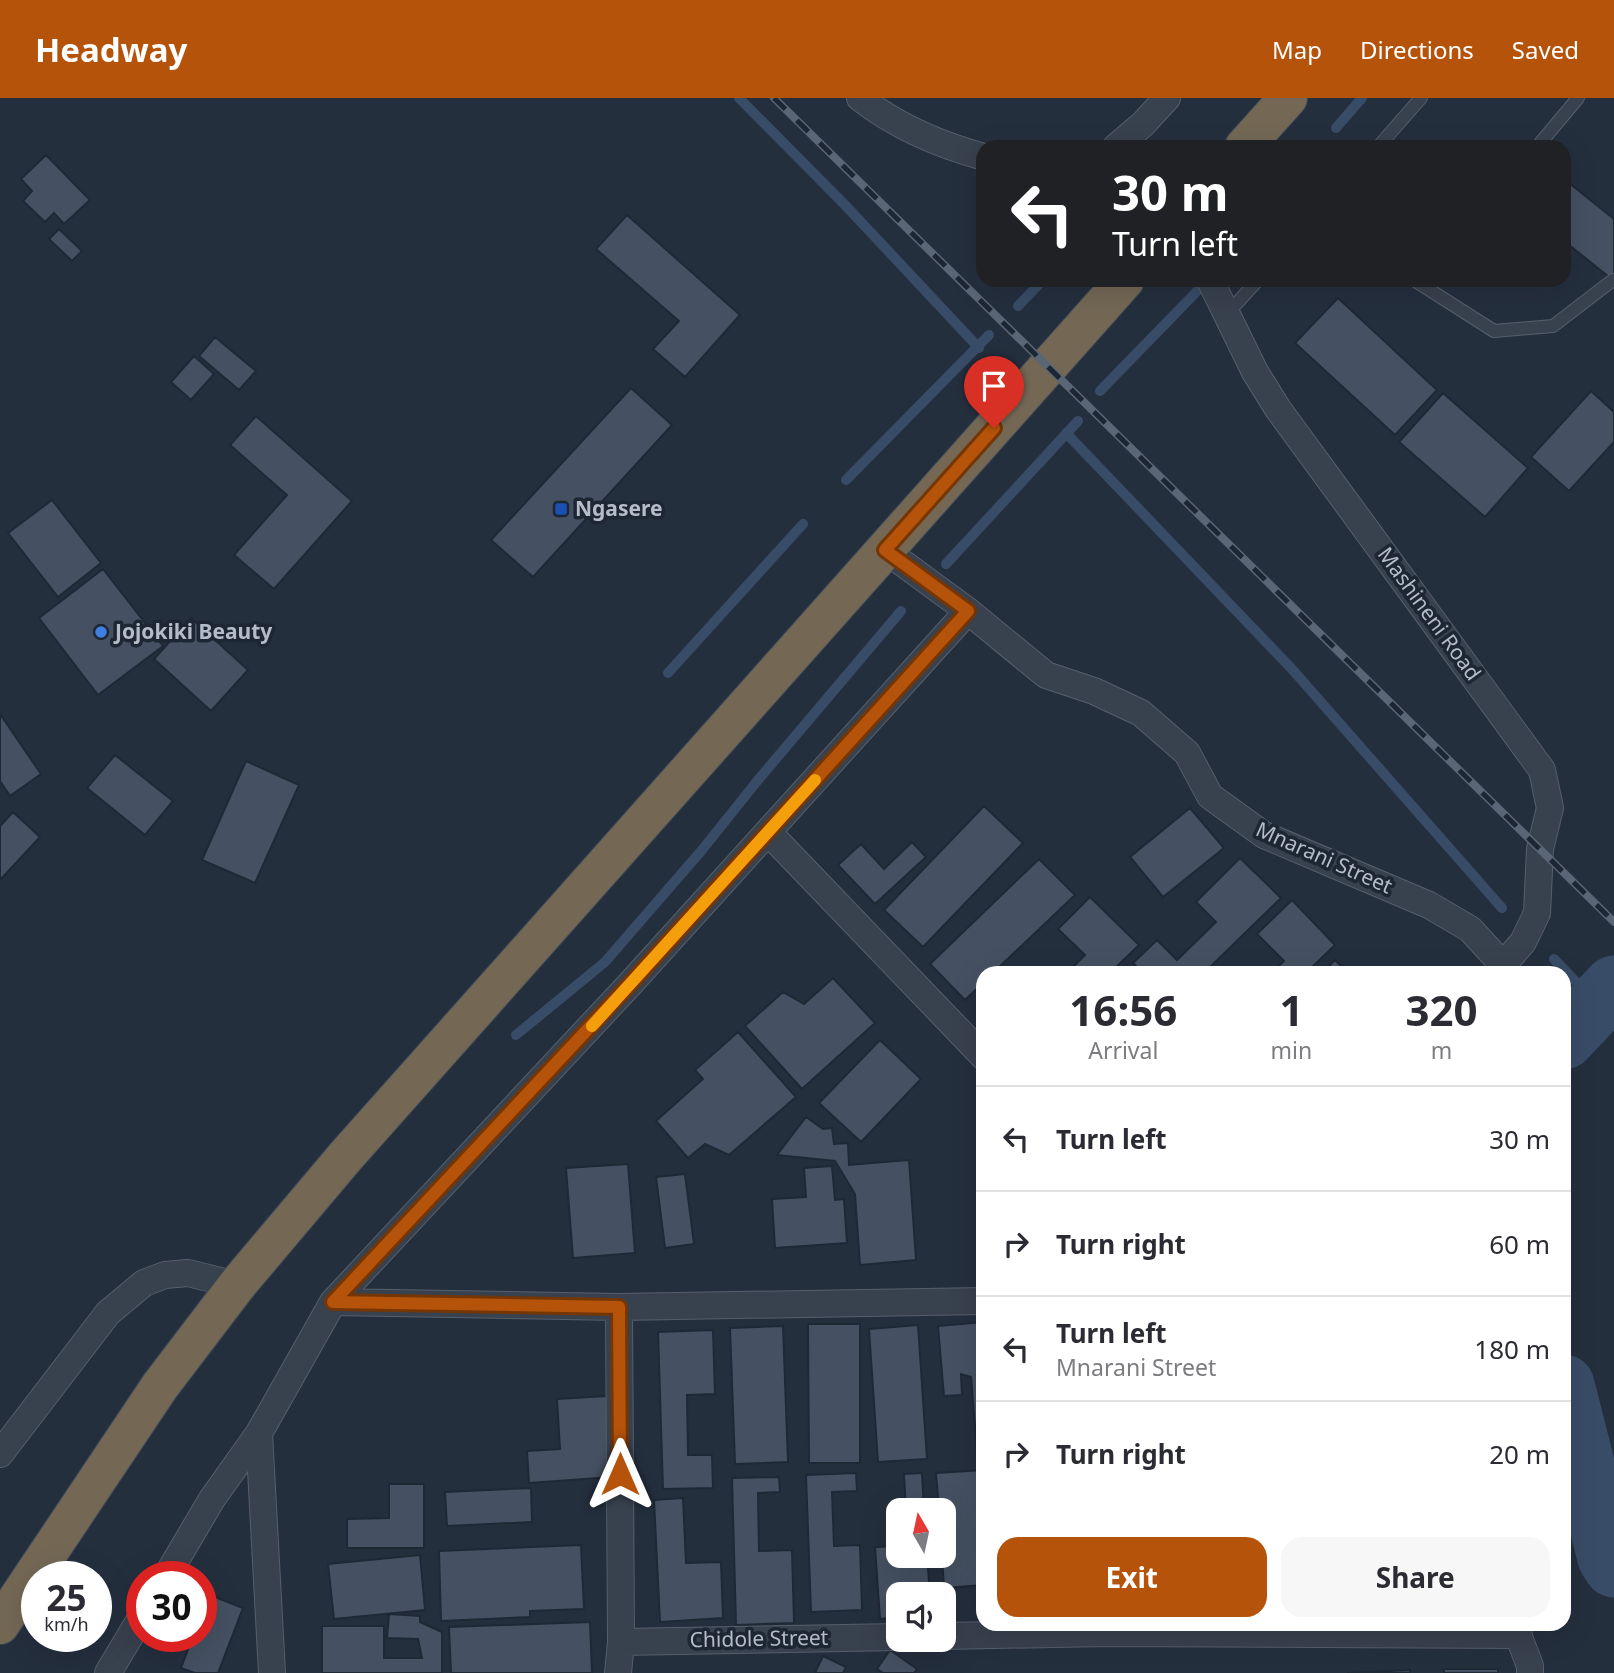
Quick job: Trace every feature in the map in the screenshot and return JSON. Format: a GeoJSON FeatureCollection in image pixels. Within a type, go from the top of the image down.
{"type":"FeatureCollection","features":[{"type":"Feature","properties":{"kind":"highway"},"geometry":{"type":"LineString","coordinates":[[1256,140],[1288,98]]}},
{"type":"Feature","properties":{"kind":"highway"},"geometry":{"type":"LineString","coordinates":[[0,1625],[160,1386],[237,1286],[345,1157],[1119,287]]}},
{"type":"Feature","properties":{"kind":"street"},"geometry":{"type":"LineString","coordinates":[[860,98],[881,115],[954,149],[976,155]]}},
{"type":"Feature","properties":{"kind":"street"},"geometry":{"type":"LineString","coordinates":[[1124,140],[1167,98]]}},
{"type":"Feature","properties":{"kind":"street","name":"Mashineni Road"},"geometry":{"type":"LineString","coordinates":[[1214,287],[1255,372],[1278,409],[1542,770],[1550,808],[1540,849],[1537,913],[1523,942],[1504,966]]}},
{"type":"Feature","properties":{"kind":"street","name":"Mnarani Street"},"geometry":{"type":"LineString","coordinates":[[885,550],[968,611],[1045,675],[1094,691],[1141,713],[1187,753],[1210,796],[1264,835],[1429,905],[1470,929],[1500,966]]}},
{"type":"Feature","properties":{"kind":"street"},"geometry":{"type":"LineString","coordinates":[[175,1561],[212,1499],[259,1433],[333,1302],[630,984],[968,611]]}},
{"type":"Feature","properties":{"kind":"street"},"geometry":{"type":"LineString","coordinates":[[768,832],[976,1049]]}},
{"type":"Feature","properties":{"kind":"street"},"geometry":{"type":"LineString","coordinates":[[0,1454],[108,1313],[144,1283],[165,1275],[188,1273],[237,1286]]}},
{"type":"Feature","properties":{"kind":"street"},"geometry":{"type":"LineString","coordinates":[[333,1302],[619,1307],[976,1301]]}},
{"type":"Feature","properties":{"kind":"street"},"geometry":{"type":"LineString","coordinates":[[618,1673],[621,1642],[619,1307]]}},
{"type":"Feature","properties":{"kind":"street"},"geometry":{"type":"LineString","coordinates":[[259,1433],[272,1673]]}},
{"type":"Feature","properties":{"kind":"street"},"geometry":{"type":"LineString","coordinates":[[956,1635],[1059,1631]]}},
{"type":"Feature","properties":{"kind":"street"},"geometry":{"type":"LineString","coordinates":[[1517,1631],[1530,1673]]}},
{"type":"Feature","properties":{"kind":"street","name":"Chidole Street"},"geometry":{"type":"LineString","coordinates":[[621,1642],[886,1637]]}},
{"type":"Feature","properties":{"kind":"street"},"geometry":{"type":"LineString","coordinates":[[108,1673],[126,1643]]}},
{"type":"Feature","properties":{"kind":"lane"},"geometry":{"type":"LineString","coordinates":[[1384,140],[1421,98]]}},
{"type":"Feature","properties":{"kind":"lane"},"geometry":{"type":"LineString","coordinates":[[1543,140],[1578,98]]}},
{"type":"Feature","properties":{"kind":"lane"},"geometry":{"type":"LineString","coordinates":[[1427,287],[1494,331],[1553,326],[1613,281]]}},
{"type":"Feature","properties":{"kind":"lane"},"geometry":{"type":"LineString","coordinates":[[1227,314],[1252,287]]}},
{"type":"Feature","properties":{"kind":"building"},"geometry":{"type":"Polygon","coordinates":[[[46,155],[90,200],[64,224],[54,213],[45,222],[23,201],[32,191],[21,179],[46,155]]]}},
{"type":"Feature","properties":{"kind":"building"},"geometry":{"type":"Polygon","coordinates":[[[1571,185],[1614,219],[1614,281],[1571,247],[1571,185]]]}},
{"type":"Feature","properties":{"kind":"building"},"geometry":{"type":"Polygon","coordinates":[[[627,215],[740,315],[685,377],[653,349],[679,321],[596,249],[627,215]]]}},
{"type":"Feature","properties":{"kind":"building"},"geometry":{"type":"Polygon","coordinates":[[[59,229],[82,251],[72,261],[49,239],[59,229]]]}},
{"type":"Feature","properties":{"kind":"building"},"geometry":{"type":"Polygon","coordinates":[[[1338,298],[1437,390],[1395,435],[1295,343],[1338,298]]]}},
{"type":"Feature","properties":{"kind":"building"},"geometry":{"type":"Polygon","coordinates":[[[215,337],[256,371],[239,390],[199,356],[215,337]]]}},
{"type":"Feature","properties":{"kind":"building"},"geometry":{"type":"Polygon","coordinates":[[[194,356],[214,374],[191,400],[171,382],[194,356]]]}},
{"type":"Feature","properties":{"kind":"building"},"geometry":{"type":"Polygon","coordinates":[[[631,388],[672,425],[533,577],[491,540],[631,388]]]}},
{"type":"Feature","properties":{"kind":"building"},"geometry":{"type":"Polygon","coordinates":[[[1591,391],[1614,412],[1614,442],[1569,491],[1531,457],[1591,391]]]}},
{"type":"Feature","properties":{"kind":"building"},"geometry":{"type":"Polygon","coordinates":[[[1443,393],[1528,468],[1485,517],[1399,442],[1443,393]]]}},
{"type":"Feature","properties":{"kind":"building"},"geometry":{"type":"Polygon","coordinates":[[[256,416],[352,501],[274,589],[234,555],[287,495],[230,445],[256,416]]]}},
{"type":"Feature","properties":{"kind":"building"},"geometry":{"type":"Polygon","coordinates":[[[52,500],[101,563],[58,597],[8,533],[52,500]]]}},
{"type":"Feature","properties":{"kind":"building","name":"Jojokiki Beauty"},"geometry":{"type":"Polygon","coordinates":[[[103,569],[163,646],[98,695],[39,618],[103,569]]]}},
{"type":"Feature","properties":{"kind":"building"},"geometry":{"type":"Polygon","coordinates":[[[191,618],[248,670],[211,711],[154,659],[191,618]]]}},
{"type":"Feature","properties":{"kind":"building"},"geometry":{"type":"Polygon","coordinates":[[[0,714],[41,774],[10,796],[0,781],[0,714]]]}},
{"type":"Feature","properties":{"kind":"building"},"geometry":{"type":"Polygon","coordinates":[[[115,755],[173,801],[145,835],[87,788],[115,755]]]}},
{"type":"Feature","properties":{"kind":"building"},"geometry":{"type":"Polygon","coordinates":[[[246,761],[299,785],[255,883],[202,860],[246,761]]]}},
{"type":"Feature","properties":{"kind":"building"},"geometry":{"type":"Polygon","coordinates":[[[984,806],[1023,843],[923,947],[884,910],[984,806]]]}},
{"type":"Feature","properties":{"kind":"building"},"geometry":{"type":"Polygon","coordinates":[[[1190,808],[1224,848],[1163,897],[1130,857],[1190,808]]]}},
{"type":"Feature","properties":{"kind":"building"},"geometry":{"type":"Polygon","coordinates":[[[13,812],[40,837],[0,880],[0,826],[13,812]]]}},
{"type":"Feature","properties":{"kind":"building"},"geometry":{"type":"Polygon","coordinates":[[[912,842],[926,857],[875,904],[838,865],[861,844],[884,869],[912,842]]]}},
{"type":"Feature","properties":{"kind":"building"},"geometry":{"type":"Polygon","coordinates":[[[1240,858],[1281,898],[1211,966],[1136,966],[1133,963],[1157,940],[1177,960],[1216,922],[1196,902],[1240,858]]]}},
{"type":"Feature","properties":{"kind":"building"},"geometry":{"type":"Polygon","coordinates":[[[1039,859],[1075,895],[1000,966],[976,966],[976,990],[965,1000],[930,964],[1039,859]]]}},
{"type":"Feature","properties":{"kind":"building"},"geometry":{"type":"Polygon","coordinates":[[[1090,897],[1139,945],[1117,966],[1074,966],[1085,955],[1058,929],[1090,897]]]}},
{"type":"Feature","properties":{"kind":"building"},"geometry":{"type":"Polygon","coordinates":[[[1292,900],[1335,945],[1313,966],[1279,966],[1284,961],[1257,934],[1292,900]]]}},
{"type":"Feature","properties":{"kind":"building"},"geometry":{"type":"Polygon","coordinates":[[[1335,960],[1341,966],[1329,966],[1335,960]]]}},
{"type":"Feature","properties":{"kind":"building"},"geometry":{"type":"Polygon","coordinates":[[[833,978],[875,1023],[802,1089],[745,1026],[783,992],[804,1004],[833,978]]]}},
{"type":"Feature","properties":{"kind":"building"},"geometry":{"type":"Polygon","coordinates":[[[738,1032],[796,1097],[729,1155],[705,1144],[688,1158],[656,1121],[703,1079],[695,1070],[738,1032]]]}},
{"type":"Feature","properties":{"kind":"building"},"geometry":{"type":"Polygon","coordinates":[[[880,1040],[921,1079],[861,1142],[819,1103],[880,1040]]]}},
{"type":"Feature","properties":{"kind":"building"},"geometry":{"type":"Polygon","coordinates":[[[806,1117],[823,1129],[832,1128],[834,1144],[848,1143],[849,1165],[909,1160],[916,1260],[860,1265],[855,1194],[835,1161],[777,1155],[806,1117]]]}},
{"type":"Feature","properties":{"kind":"building"},"geometry":{"type":"Polygon","coordinates":[[[628,1164],[635,1253],[573,1258],[566,1168],[628,1164]]]}},
{"type":"Feature","properties":{"kind":"building"},"geometry":{"type":"Polygon","coordinates":[[[832,1166],[835,1200],[844,1199],[847,1243],[775,1248],[772,1199],[806,1197],[804,1168],[832,1166]]]}},
{"type":"Feature","properties":{"kind":"building"},"geometry":{"type":"Polygon","coordinates":[[[685,1174],[694,1244],[665,1248],[656,1177],[685,1174]]]}},
{"type":"Feature","properties":{"kind":"building"},"geometry":{"type":"Polygon","coordinates":[[[976,1323],[976,1439],[971,1377],[961,1374],[962,1395],[944,1396],[938,1326],[976,1323]]]}},
{"type":"Feature","properties":{"kind":"building"},"geometry":{"type":"Polygon","coordinates":[[[808,1324],[860,1324],[860,1463],[809,1463],[808,1324]]]}},
{"type":"Feature","properties":{"kind":"building"},"geometry":{"type":"Polygon","coordinates":[[[918,1325],[927,1459],[878,1462],[869,1329],[918,1325]]]}},
{"type":"Feature","properties":{"kind":"building"},"geometry":{"type":"Polygon","coordinates":[[[783,1326],[788,1462],[735,1464],[730,1328],[783,1326]]]}},
{"type":"Feature","properties":{"kind":"building"},"geometry":{"type":"Polygon","coordinates":[[[713,1330],[715,1394],[687,1395],[688,1455],[712,1455],[713,1488],[663,1489],[658,1332],[713,1330]]]}},
{"type":"Feature","properties":{"kind":"building"},"geometry":{"type":"Polygon","coordinates":[[[607,1396],[612,1477],[529,1483],[527,1451],[560,1449],[557,1399],[607,1396]]]}},
{"type":"Feature","properties":{"kind":"building"},"geometry":{"type":"Polygon","coordinates":[[[976,1470],[976,1586],[956,1587],[956,1582],[944,1582],[943,1568],[956,1568],[956,1498],[938,1498],[936,1473],[976,1470]]]}},
{"type":"Feature","properties":{"kind":"building"},"geometry":{"type":"Polygon","coordinates":[[[856,1473],[857,1491],[832,1492],[834,1546],[860,1545],[862,1610],[811,1612],[806,1475],[856,1473]]]}},
{"type":"Feature","properties":{"kind":"building"},"geometry":{"type":"Polygon","coordinates":[[[922,1473],[923,1498],[905,1498],[904,1474],[922,1473]]]}},
{"type":"Feature","properties":{"kind":"building"},"geometry":{"type":"Polygon","coordinates":[[[779,1477],[780,1492],[758,1493],[759,1551],[792,1550],[794,1623],[736,1625],[732,1478],[779,1477]]]}},
{"type":"Feature","properties":{"kind":"building"},"geometry":{"type":"Polygon","coordinates":[[[389,1484],[424,1484],[424,1548],[347,1548],[347,1519],[389,1518],[389,1484]]]}},
{"type":"Feature","properties":{"kind":"building"},"geometry":{"type":"Polygon","coordinates":[[[531,1488],[532,1522],[447,1526],[445,1492],[531,1488]]]}},
{"type":"Feature","properties":{"kind":"building"},"geometry":{"type":"Polygon","coordinates":[[[683,1498],[686,1563],[721,1562],[723,1618],[660,1622],[654,1500],[683,1498]]]}},
{"type":"Feature","properties":{"kind":"building"},"geometry":{"type":"Polygon","coordinates":[[[581,1545],[584,1609],[530,1611],[530,1617],[441,1621],[439,1551],[581,1545]]]}},
{"type":"Feature","properties":{"kind":"building"},"geometry":{"type":"Polygon","coordinates":[[[875,1547],[886,1547],[886,1568],[928,1568],[929,1582],[886,1582],[886,1618],[880,1619],[875,1547]]]}},
{"type":"Feature","properties":{"kind":"building"},"geometry":{"type":"Polygon","coordinates":[[[420,1555],[425,1610],[334,1619],[328,1564],[420,1555]]]}},
{"type":"Feature","properties":{"kind":"building"},"geometry":{"type":"Polygon","coordinates":[[[217,1598],[243,1608],[218,1673],[195,1673],[181,1668],[187,1652],[217,1652],[217,1598]]]}},
{"type":"Feature","properties":{"kind":"building"},"geometry":{"type":"Polygon","coordinates":[[[389,1614],[420,1616],[420,1622],[442,1632],[442,1673],[322,1673],[322,1626],[384,1626],[384,1658],[422,1658],[418,1639],[387,1638],[389,1614]]]}},
{"type":"Feature","properties":{"kind":"building"},"geometry":{"type":"Polygon","coordinates":[[[590,1622],[592,1673],[451,1673],[449,1627],[590,1622]]]}},
{"type":"Feature","properties":{"kind":"building"},"geometry":{"type":"Polygon","coordinates":[[[889,1652],[893,1652],[917,1669],[914,1673],[883,1673],[877,1669],[889,1652]]]}},
{"type":"Feature","properties":{"kind":"building"},"geometry":{"type":"Polygon","coordinates":[[[823,1656],[846,1667],[843,1673],[815,1673],[823,1656]]]}},
{"type":"Feature","properties":{"kind":"building"},"geometry":{"type":"Polygon","coordinates":[[[1444,1669],[1498,1669],[1498,1673],[1444,1673],[1444,1669]]]}},
{"type":"Feature","properties":{"kind":"building"},"geometry":{"type":"Polygon","coordinates":[[[1410,1670],[1410,1673],[1347,1673],[1410,1670]]]}},
{"type":"Feature","properties":{"kind":"waterway"},"geometry":{"type":"LineString","coordinates":[[739,98],[846,206],[979,348]]}},
{"type":"Feature","properties":{"kind":"waterway"},"geometry":{"type":"LineString","coordinates":[[1336,128],[1362,98]]}},
{"type":"Feature","properties":{"kind":"waterway"},"geometry":{"type":"LineString","coordinates":[[1018,306],[1036,287]]}},
{"type":"Feature","properties":{"kind":"waterway"},"geometry":{"type":"LineString","coordinates":[[1100,391],[1201,287]]}},
{"type":"Feature","properties":{"kind":"waterway"},"geometry":{"type":"LineString","coordinates":[[846,480],[989,335]]}},
{"type":"Feature","properties":{"kind":"waterway"},"geometry":{"type":"LineString","coordinates":[[946,564],[1078,421]]}},
{"type":"Feature","properties":{"kind":"waterway"},"geometry":{"type":"LineString","coordinates":[[1066,433],[1291,668],[1502,908]]}},
{"type":"Feature","properties":{"kind":"waterway"},"geometry":{"type":"LineString","coordinates":[[668,673],[803,524]]}},
{"type":"Feature","properties":{"kind":"waterway"},"geometry":{"type":"LineString","coordinates":[[516,1035],[605,962],[901,611]]}},
{"type":"Feature","properties":{"kind":"waterway"},"geometry":{"type":"LineString","coordinates":[[1554,959],[1561,966]]}},
{"type":"Feature","properties":{"kind":"waterway"},"geometry":{"type":"LineString","coordinates":[[1571,977],[1596,1003]]}},
{"type":"Feature","properties":{"kind":"waterway"},"geometry":{"type":"LineString","coordinates":[[1571,1032],[1614,986]]}},
{"type":"Feature","properties":{"kind":"waterway"},"geometry":{"type":"LineString","coordinates":[[1571,1413],[1608,1558],[1614,1567]]}},
{"type":"Feature","properties":{"kind":"railway"},"geometry":{"type":"LineString","coordinates":[[774,98],[1614,922]]}},
{"type":"Feature","properties":{"kind":"slow traffic"},"geometry":{"type":"LineString","coordinates":[[592,1026],[815,780]]}},
{"type":"Feature","properties":{"kind":"place","name":"Ngasere"},"geometry":{"type":"Point","coordinates":[561,509]}},
{"type":"Feature","properties":{"kind":"place","name":"Jojokiki Beauty"},"geometry":{"type":"Point","coordinates":[101,632]}},
{"type":"Feature","properties":{"kind":"route"},"geometry":{"type":"LineString","coordinates":[[620,1474],[619,1307],[333,1302],[630,984],[968,611],[885,550],[994,428]]}}]}
